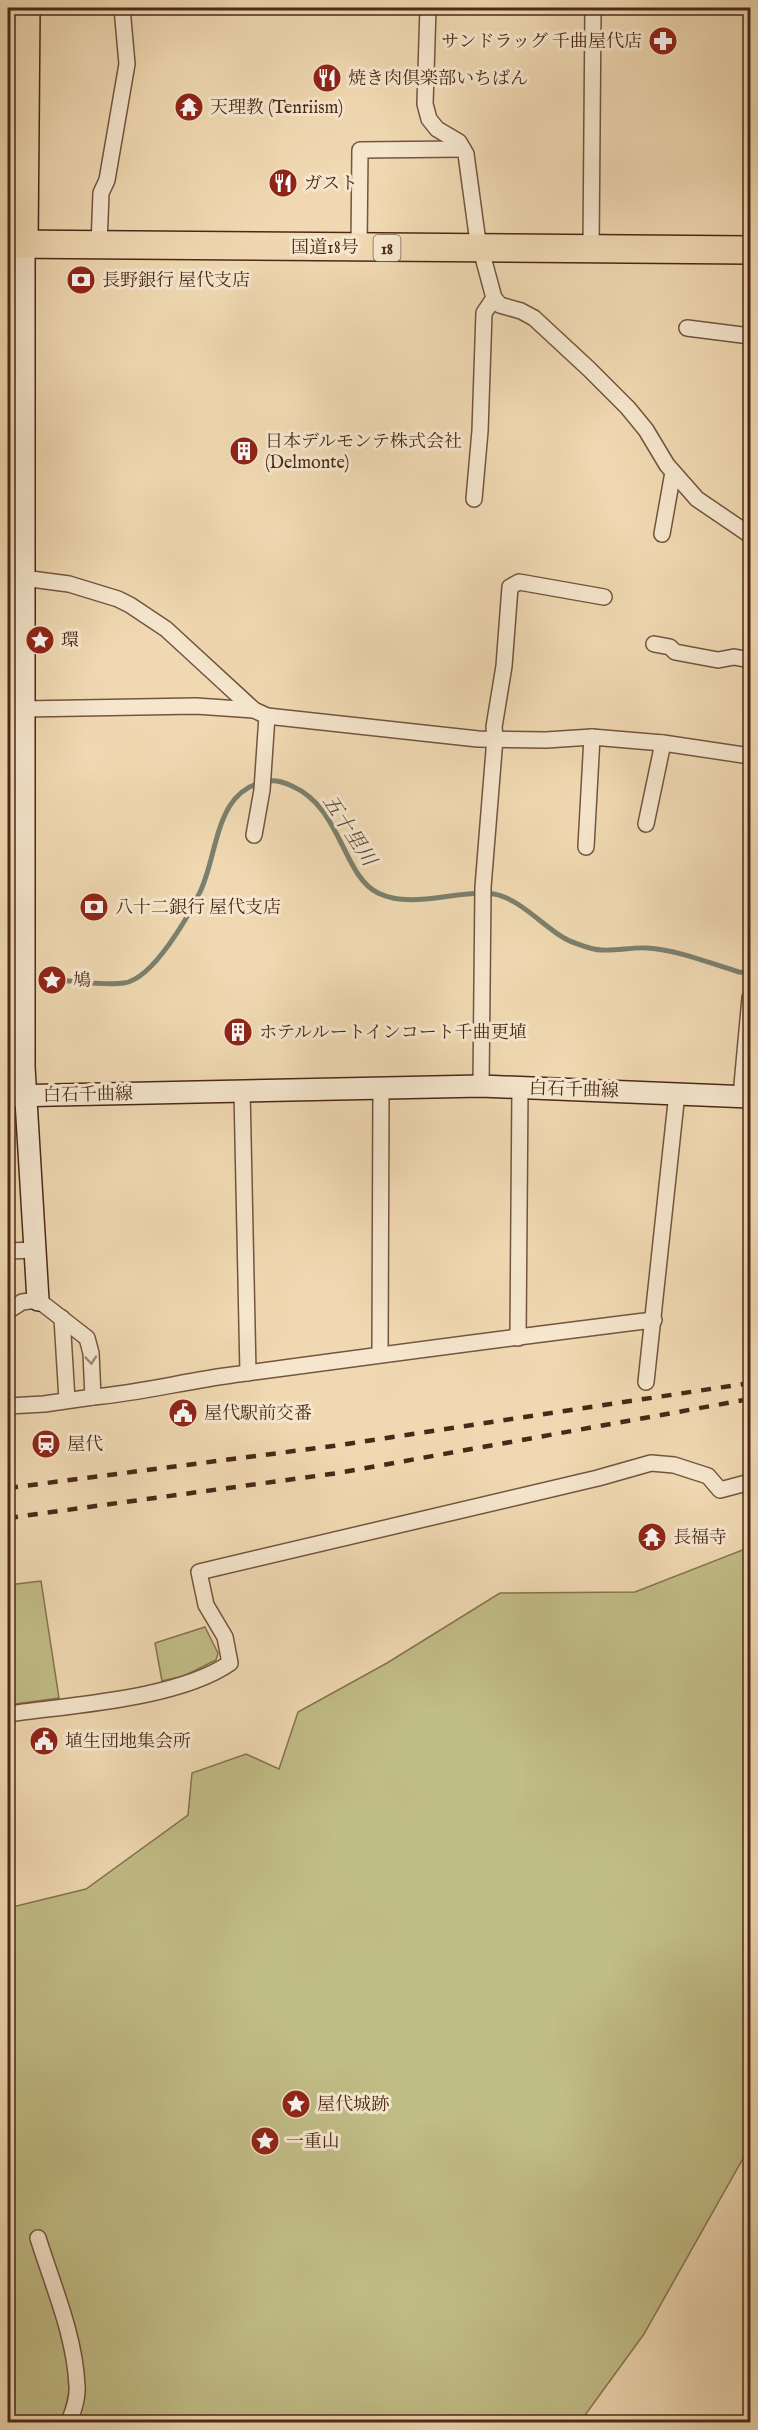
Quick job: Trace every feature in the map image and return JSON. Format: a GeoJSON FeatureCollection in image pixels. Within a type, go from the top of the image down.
{"type":"FeatureCollection","features":[{"type":"Feature","properties":{"kind":"highway"},"geometry":{"type":"LineString","coordinates":[[16,244],[26,8]]}},
{"type":"Feature","properties":{"kind":"highway","name":"国道18号"},"geometry":{"type":"LineString","coordinates":[[16,244],[750,250]]}},
{"type":"Feature","properties":{"kind":"main road","name":"白石千曲線"},"geometry":{"type":"LineString","coordinates":[[16,244],[15,656],[23,709],[15,814],[16,1096],[481,1086],[746,1096]]}},
{"type":"Feature","properties":{"kind":"main road"},"geometry":{"type":"LineString","coordinates":[[16,1096],[35,1250],[38,1300]]}},
{"type":"Feature","properties":{"kind":"street"},"geometry":{"type":"LineString","coordinates":[[99,245],[101,193],[108,180],[127,64],[123,8]]}},
{"type":"Feature","properties":{"kind":"street"},"geometry":{"type":"LineString","coordinates":[[428,8],[425,104],[429,119],[437,129],[459,142],[466,154],[481,248],[495,298],[500,305],[521,311],[534,318],[590,369],[628,408],[646,430],[673,472],[697,499],[750,535]]}},
{"type":"Feature","properties":{"kind":"street"},"geometry":{"type":"LineString","coordinates":[[591,248],[593,8]]}},
{"type":"Feature","properties":{"kind":"street"},"geometry":{"type":"LineString","coordinates":[[359,247],[360,150],[463,149]]}},
{"type":"Feature","properties":{"kind":"street"},"geometry":{"type":"LineString","coordinates":[[474,499],[480,431],[484,313],[495,298]]}},
{"type":"Feature","properties":{"kind":"street"},"geometry":{"type":"LineString","coordinates":[[687,328],[750,336]]}},
{"type":"Feature","properties":{"kind":"street"},"geometry":{"type":"LineString","coordinates":[[662,534],[673,472]]}},
{"type":"Feature","properties":{"kind":"street"},"geometry":{"type":"LineString","coordinates":[[15,577],[69,584],[130,605],[166,629],[261,713],[262,783],[254,835]]}},
{"type":"Feature","properties":{"kind":"street"},"geometry":{"type":"LineString","coordinates":[[481,1086],[482,894],[494,727],[504,666],[510,587],[519,582],[550,595],[604,597]]}},
{"type":"Feature","properties":{"kind":"street"},"geometry":{"type":"LineString","coordinates":[[654,644],[670,647],[675,652],[718,660],[734,657],[750,660]]}},
{"type":"Feature","properties":{"kind":"street"},"geometry":{"type":"LineString","coordinates":[[23,709],[196,706],[478,739],[546,740],[592,737],[663,743],[750,756]]}},
{"type":"Feature","properties":{"kind":"street"},"geometry":{"type":"LineString","coordinates":[[586,847],[592,737]]}},
{"type":"Feature","properties":{"kind":"street"},"geometry":{"type":"LineString","coordinates":[[646,824],[663,743]]}},
{"type":"Feature","properties":{"kind":"street"},"geometry":{"type":"LineString","coordinates":[[746,1096],[750,998]]}},
{"type":"Feature","properties":{"kind":"street"},"geometry":{"type":"LineString","coordinates":[[380,1354],[381,1088]]}},
{"type":"Feature","properties":{"kind":"street"},"geometry":{"type":"LineString","coordinates":[[518,1338],[520,1088]]}},
{"type":"Feature","properties":{"kind":"street"},"geometry":{"type":"LineString","coordinates":[[242,1091],[248,1373]]}},
{"type":"Feature","properties":{"kind":"street"},"geometry":{"type":"LineString","coordinates":[[646,1382],[677,1093]]}},
{"type":"Feature","properties":{"kind":"street"},"geometry":{"type":"LineString","coordinates":[[8,1251],[35,1250]]}},
{"type":"Feature","properties":{"kind":"street"},"geometry":{"type":"LineString","coordinates":[[8,1311],[22,1302],[38,1300],[87,1338],[91,1353],[93,1397]]}},
{"type":"Feature","properties":{"kind":"street"},"geometry":{"type":"LineString","coordinates":[[62,1318],[67,1400]]}},
{"type":"Feature","properties":{"kind":"street"},"geometry":{"type":"LineString","coordinates":[[8,1406],[93,1397],[380,1354],[654,1320]]}},
{"type":"Feature","properties":{"kind":"street"},"geometry":{"type":"LineString","coordinates":[[8,1714],[100,1702],[183,1686],[218,1671],[230,1662],[225,1637],[206,1605],[199,1572],[598,1478],[651,1463],[674,1465],[708,1476],[720,1490],[750,1482]]}},
{"type":"Feature","properties":{"kind":"street"},"geometry":{"type":"LineString","coordinates":[[38,2238],[70,2340],[77,2387],[75,2406],[69,2422]]}},
{"type":"Feature","properties":{"kind":"shaded area"},"geometry":{"type":"Polygon","coordinates":[[[750,1547],[750,2146],[644,2334],[580,2422],[8,2422],[8,1908],[86,1889],[188,1815],[192,1773],[246,1754],[279,1769],[298,1712],[387,1663],[500,1593],[635,1592],[750,1547]]]}},
{"type":"Feature","properties":{"kind":"shaded area"},"geometry":{"type":"Polygon","coordinates":[[[41,1581],[59,1698],[8,1705],[8,1585],[41,1581]]]}},
{"type":"Feature","properties":{"kind":"shaded area"},"geometry":{"type":"Polygon","coordinates":[[[205,1627],[218,1653],[216,1660],[184,1676],[162,1681],[155,1643],[205,1627]]]}},
{"type":"Feature","properties":{"kind":"waterway","name":"五十里川"},"geometry":{"type":"LineString","coordinates":[[56,980],[117,984],[135,979],[146,971],[168,945],[200,892],[228,808],[238,795],[252,786],[270,781],[292,786],[309,796],[332,825],[356,872],[378,893],[406,900],[465,894],[494,894],[515,903],[566,939],[588,948],[599,950],[659,949],[739,972],[750,973]]}},
{"type":"Feature","properties":{"kind":"railway"},"geometry":{"type":"LineString","coordinates":[[8,1488],[333,1446],[750,1383]]}},
{"type":"Feature","properties":{"kind":"railway"},"geometry":{"type":"LineString","coordinates":[[8,1518],[338,1473],[750,1399]]}},
{"type":"Feature","properties":{"kind":"place","name":"サンドラッグ 千曲屋代店"},"geometry":{"type":"Point","coordinates":[663,41]}},
{"type":"Feature","properties":{"kind":"place","name":"焼き肉倶楽部いちばん"},"geometry":{"type":"Point","coordinates":[327,78]}},
{"type":"Feature","properties":{"kind":"place","name":"天理教 (Tenriism)"},"geometry":{"type":"Point","coordinates":[189,107]}},
{"type":"Feature","properties":{"kind":"place","name":"ガスト"},"geometry":{"type":"Point","coordinates":[283,183]}},
{"type":"Feature","properties":{"kind":"place","name":"長野銀行 屋代支店"},"geometry":{"type":"Point","coordinates":[81,280]}},
{"type":"Feature","properties":{"kind":"place","name":"日本デルモンテ株式会社 (Delmonte)"},"geometry":{"type":"Point","coordinates":[244,451]}},
{"type":"Feature","properties":{"kind":"place","name":"環"},"geometry":{"type":"Point","coordinates":[40,640]}},
{"type":"Feature","properties":{"kind":"place","name":"八十二銀行 屋代支店"},"geometry":{"type":"Point","coordinates":[94,907]}},
{"type":"Feature","properties":{"kind":"place","name":"鳩"},"geometry":{"type":"Point","coordinates":[52,980]}},
{"type":"Feature","properties":{"kind":"place","name":"ホテルルートインコート千曲更埴"},"geometry":{"type":"Point","coordinates":[238,1032]}},
{"type":"Feature","properties":{"kind":"place","name":"屋代駅前交番"},"geometry":{"type":"Point","coordinates":[183,1413]}},
{"type":"Feature","properties":{"kind":"place","name":"屋代"},"geometry":{"type":"Point","coordinates":[46,1444]}},
{"type":"Feature","properties":{"kind":"place","name":"長福寺"},"geometry":{"type":"Point","coordinates":[652,1537]}},
{"type":"Feature","properties":{"kind":"place","name":"埴生団地集会所"},"geometry":{"type":"Point","coordinates":[44,1741]}},
{"type":"Feature","properties":{"kind":"place","name":"屋代城跡"},"geometry":{"type":"Point","coordinates":[296,2104]}},
{"type":"Feature","properties":{"kind":"place","name":"一重山"},"geometry":{"type":"Point","coordinates":[265,2141]}}]}
